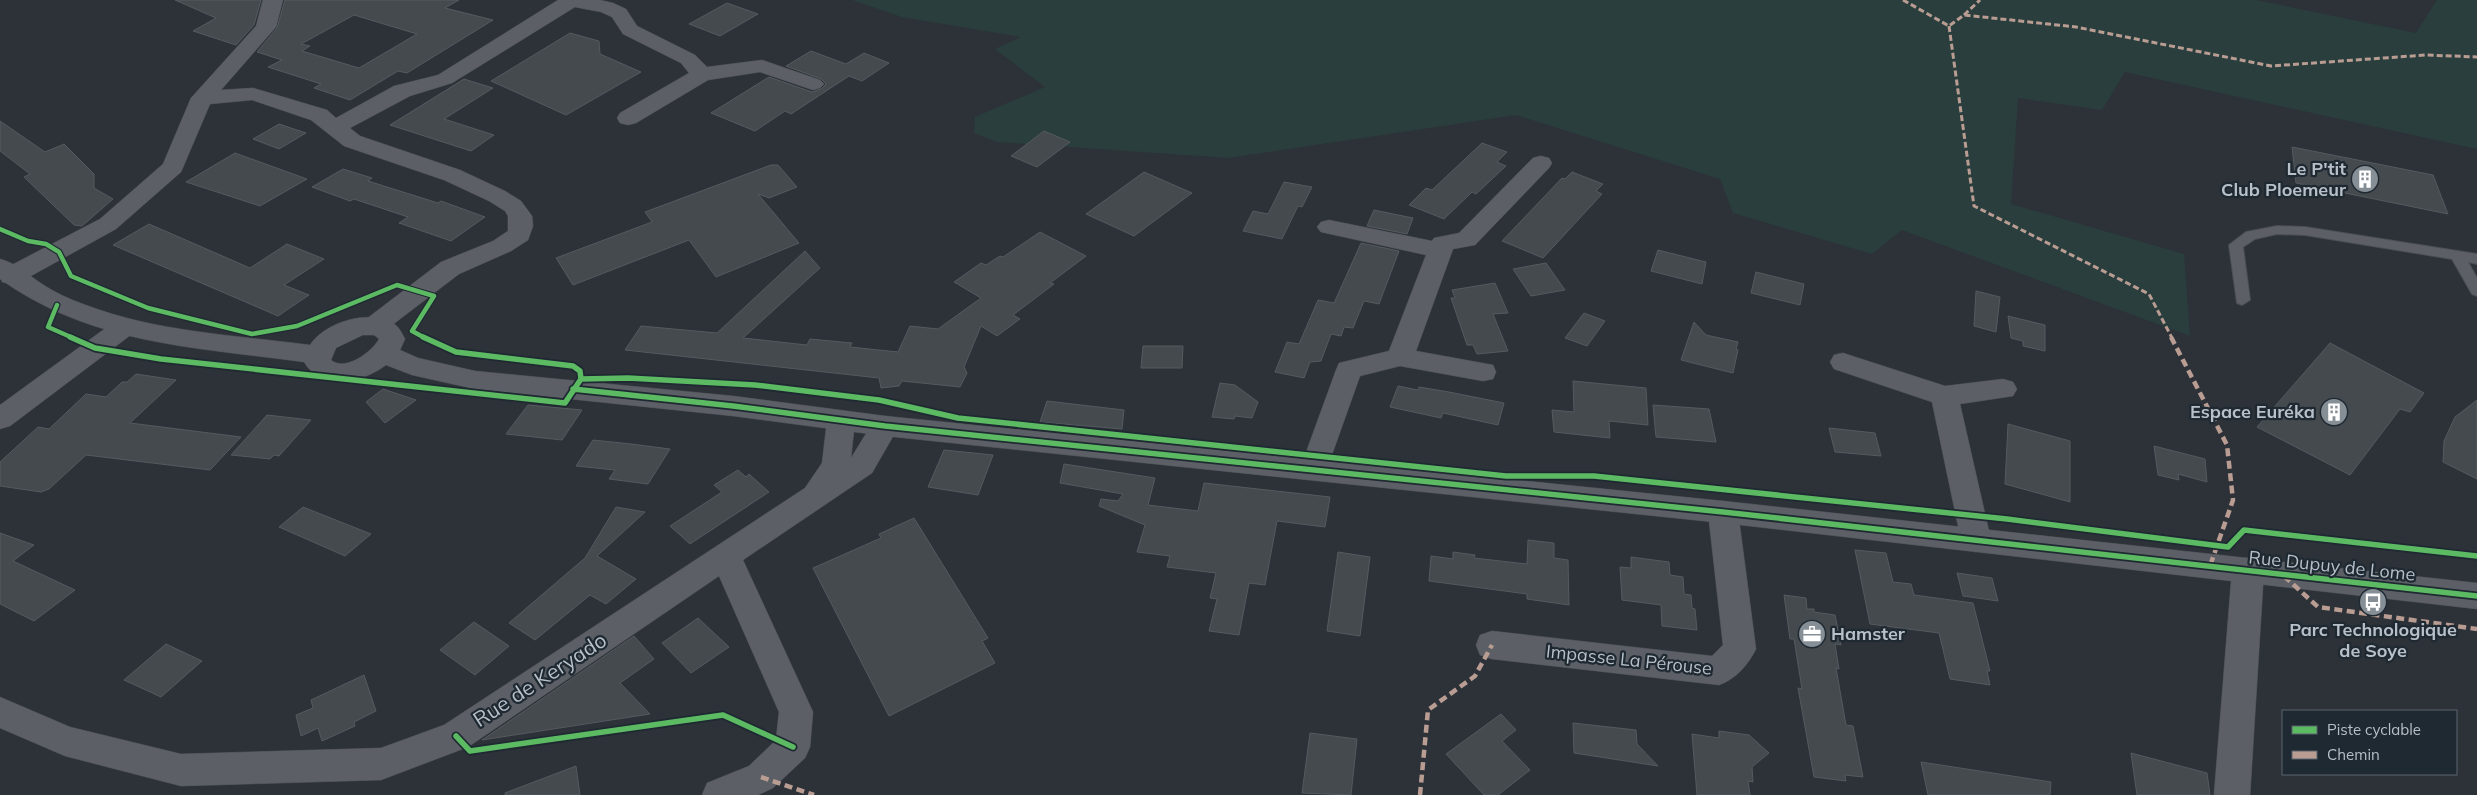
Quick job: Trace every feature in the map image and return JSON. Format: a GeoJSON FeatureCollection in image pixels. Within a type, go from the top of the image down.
{"type":"FeatureCollection","features":[{"type":"Feature","properties":{"kind":"street"},"geometry":{"type":"LineString","coordinates":[[6,272],[108,224],[173,167],[202,98],[266,27],[273,0]]}},
{"type":"Feature","properties":{"kind":"street"},"geometry":{"type":"LineString","coordinates":[[336,127],[402,91],[445,79],[570,1],[606,7],[620,13],[630,30],[688,59],[702,74]]}},
{"type":"Feature","properties":{"kind":"street"},"geometry":{"type":"LineString","coordinates":[[628,118],[702,74],[762,66],[813,84]]}},
{"type":"Feature","properties":{"kind":"street"},"geometry":{"type":"LineString","coordinates":[[202,98],[253,94],[319,115],[352,141],[452,175],[513,206],[520,216],[521,226],[519,235],[502,246],[450,268],[374,326]]}},
{"type":"Feature","properties":{"kind":"street"},"geometry":{"type":"LineString","coordinates":[[1400,358],[1442,243],[1466,240],[1541,163]]}},
{"type":"Feature","properties":{"kind":"street"},"geometry":{"type":"LineString","coordinates":[[1329,227],[1440,250]]}},
{"type":"Feature","properties":{"kind":"street"},"geometry":{"type":"LineString","coordinates":[[6,272],[57,305],[123,328],[186,340],[317,355]]}},
{"type":"Feature","properties":{"kind":"street"},"geometry":{"type":"LineString","coordinates":[[374,326],[390,333],[392,339],[384,354],[364,367],[339,372],[320,368],[317,362],[317,355],[322,347],[339,334],[357,328],[374,326]]}},
{"type":"Feature","properties":{"kind":"street"},"geometry":{"type":"LineString","coordinates":[[0,419],[123,328]]}},
{"type":"Feature","properties":{"kind":"street","name":"Rue Dupuy de Lome"},"geometry":{"type":"LineString","coordinates":[[384,354],[412,366],[474,380],[733,406],[885,426],[1723,512],[2477,596]]}},
{"type":"Feature","properties":{"kind":"street"},"geometry":{"type":"LineString","coordinates":[[1314,469],[1349,370],[1400,358],[1484,372]]}},
{"type":"Feature","properties":{"kind":"street"},"geometry":{"type":"LineString","coordinates":[[1842,362],[1944,396],[2003,390]]}},
{"type":"Feature","properties":{"kind":"street"},"geometry":{"type":"LineString","coordinates":[[1944,396],[1976,540]]}},
{"type":"Feature","properties":{"kind":"street","name":"Rue de Keryado"},"geometry":{"type":"LineString","coordinates":[[816,495],[836,465],[841,421]]}},
{"type":"Feature","properties":{"kind":"street","name":"Rue de Keryado"},"geometry":{"type":"LineString","coordinates":[[0,712],[65,741],[181,770],[381,764],[456,736],[862,465],[885,426]]}},
{"type":"Feature","properties":{"kind":"street","name":"Impasse La Pérouse"},"geometry":{"type":"LineString","coordinates":[[1492,645],[1719,671],[1740,650],[1723,512]]}},
{"type":"Feature","properties":{"kind":"street"},"geometry":{"type":"LineString","coordinates":[[720,795],[762,777],[793,747],[796,712],[726,556]]}},
{"type":"Feature","properties":{"kind":"street"},"geometry":{"type":"LineString","coordinates":[[2232,795],[2248,570]]}},
{"type":"Feature","properties":{"kind":"lane"},"geometry":{"type":"LineString","coordinates":[[2242,300],[2236,246],[2251,235],[2277,230],[2305,231],[2477,259]]}},
{"type":"Feature","properties":{"kind":"lane"},"geometry":{"type":"LineString","coordinates":[[2457,255],[2477,291]]}},
{"type":"Feature","properties":{"kind":"green space"},"geometry":{"type":"Polygon","coordinates":[[[852,0],[2256,0],[2416,33],[2437,0],[2477,0],[2477,149],[2125,72],[2102,110],[2018,98],[2011,204],[2184,254],[2190,336],[1902,230],[1872,254],[1733,213],[1720,179],[1516,115],[1228,158],[997,142],[974,133],[975,117],[1045,87],[995,49],[1021,37],[902,17],[852,0]]]}},
{"type":"Feature","properties":{"kind":"building"},"geometry":{"type":"Polygon","coordinates":[[[175,0],[261,0],[254,25],[236,45],[193,31],[216,18],[175,0]]]}},
{"type":"Feature","properties":{"kind":"building"},"geometry":{"type":"Polygon","coordinates":[[[285,0],[459,0],[445,8],[493,20],[407,73],[398,71],[350,100],[314,88],[321,84],[268,67],[282,60],[257,52],[277,28],[285,0]],[[354,15],[301,44],[310,46],[302,51],[359,68],[417,34],[354,15]]]}},
{"type":"Feature","properties":{"kind":"building"},"geometry":{"type":"Polygon","coordinates":[[[727,3],[758,14],[720,36],[689,24],[727,3]]]}},
{"type":"Feature","properties":{"kind":"building"},"geometry":{"type":"Polygon","coordinates":[[[570,33],[599,41],[600,54],[641,72],[566,115],[491,81],[570,33]]]}},
{"type":"Feature","properties":{"kind":"building"},"geometry":{"type":"Polygon","coordinates":[[[811,51],[846,64],[864,53],[889,63],[862,81],[849,76],[791,114],[785,111],[755,131],[711,113],[769,77],[812,92],[821,89],[826,84],[821,79],[786,66],[811,51]]]}},
{"type":"Feature","properties":{"kind":"building"},"geometry":{"type":"Polygon","coordinates":[[[464,79],[493,88],[444,119],[494,135],[471,151],[390,125],[464,79]]]}},
{"type":"Feature","properties":{"kind":"building"},"geometry":{"type":"Polygon","coordinates":[[[0,121],[45,152],[64,144],[94,174],[94,188],[113,199],[82,226],[74,225],[24,177],[30,174],[0,151],[0,121]]]}},
{"type":"Feature","properties":{"kind":"building"},"geometry":{"type":"Polygon","coordinates":[[[279,124],[306,133],[279,149],[253,139],[279,124]]]}},
{"type":"Feature","properties":{"kind":"building"},"geometry":{"type":"Polygon","coordinates":[[[1044,131],[1070,142],[1037,167],[1011,156],[1044,131]]]}},
{"type":"Feature","properties":{"kind":"building"},"geometry":{"type":"Polygon","coordinates":[[[1482,143],[1507,152],[1497,162],[1506,166],[1476,194],[1472,192],[1444,219],[1409,205],[1426,188],[1432,190],[1482,143]]]}},
{"type":"Feature","properties":{"kind":"building","name":"Le P'tit Club Ploemeur"},"geometry":{"type":"Polygon","coordinates":[[[2292,147],[2433,175],[2448,214],[2296,183],[2292,147]]]}},
{"type":"Feature","properties":{"kind":"building"},"geometry":{"type":"Polygon","coordinates":[[[235,153],[307,179],[260,206],[186,182],[235,153]]]}},
{"type":"Feature","properties":{"kind":"building"},"geometry":{"type":"Polygon","coordinates":[[[771,165],[778,165],[797,187],[769,198],[758,194],[799,243],[716,277],[689,240],[573,285],[556,258],[652,222],[645,212],[771,165]]]}},
{"type":"Feature","properties":{"kind":"building"},"geometry":{"type":"Polygon","coordinates":[[[343,169],[372,178],[368,181],[438,203],[441,201],[485,217],[451,241],[399,223],[408,217],[354,199],[350,201],[312,187],[343,169]]]}},
{"type":"Feature","properties":{"kind":"building"},"geometry":{"type":"Polygon","coordinates":[[[1144,172],[1192,193],[1134,236],[1086,214],[1144,172]]]}},
{"type":"Feature","properties":{"kind":"building"},"geometry":{"type":"Polygon","coordinates":[[[1572,172],[1603,184],[1596,191],[1602,194],[1543,258],[1502,241],[1562,178],[1565,179],[1572,172]]]}},
{"type":"Feature","properties":{"kind":"building"},"geometry":{"type":"Polygon","coordinates":[[[1284,182],[1312,187],[1302,207],[1298,206],[1282,239],[1243,231],[1253,211],[1268,214],[1284,182]]]}},
{"type":"Feature","properties":{"kind":"building"},"geometry":{"type":"Polygon","coordinates":[[[1374,210],[1413,218],[1407,234],[1367,226],[1374,210]]]}},
{"type":"Feature","properties":{"kind":"building"},"geometry":{"type":"Polygon","coordinates":[[[149,224],[250,268],[287,244],[324,259],[284,285],[309,295],[278,316],[113,245],[149,224]]]}},
{"type":"Feature","properties":{"kind":"building"},"geometry":{"type":"Polygon","coordinates":[[[1040,232],[1086,256],[1050,283],[1054,284],[1013,315],[1020,319],[997,336],[981,326],[964,367],[967,373],[960,387],[902,381],[899,386],[881,388],[879,378],[625,350],[641,326],[717,333],[805,251],[820,268],[743,338],[807,345],[810,339],[852,343],[850,347],[898,352],[910,326],[938,329],[981,298],[954,282],[981,263],[986,265],[1000,256],[1003,257],[1040,232]]]}},
{"type":"Feature","properties":{"kind":"building"},"geometry":{"type":"Polygon","coordinates":[[[1361,243],[1399,251],[1379,304],[1364,301],[1353,328],[1344,327],[1341,336],[1331,334],[1321,361],[1310,362],[1304,378],[1275,372],[1287,342],[1299,344],[1318,300],[1334,303],[1361,243]]]}},
{"type":"Feature","properties":{"kind":"building"},"geometry":{"type":"Polygon","coordinates":[[[1658,250],[1706,262],[1702,284],[1651,271],[1658,250]]]}},
{"type":"Feature","properties":{"kind":"building"},"geometry":{"type":"Polygon","coordinates":[[[1546,263],[1565,290],[1531,296],[1513,269],[1546,263]]]}},
{"type":"Feature","properties":{"kind":"building"},"geometry":{"type":"Polygon","coordinates":[[[1756,272],[1804,284],[1800,305],[1751,293],[1756,272]]]}},
{"type":"Feature","properties":{"kind":"building"},"geometry":{"type":"Polygon","coordinates":[[[1495,283],[1508,313],[1493,314],[1508,351],[1477,354],[1473,345],[1467,345],[1451,298],[1455,298],[1452,290],[1495,283]]]}},
{"type":"Feature","properties":{"kind":"building"},"geometry":{"type":"Polygon","coordinates":[[[1976,291],[2000,297],[1996,332],[1974,326],[1976,291]]]}},
{"type":"Feature","properties":{"kind":"building"},"geometry":{"type":"Polygon","coordinates":[[[1584,313],[1605,321],[1587,346],[1565,338],[1584,313]]]}},
{"type":"Feature","properties":{"kind":"building"},"geometry":{"type":"Polygon","coordinates":[[[2008,316],[2045,325],[2045,351],[2023,346],[2023,341],[2011,338],[2008,316]]]}},
{"type":"Feature","properties":{"kind":"building"},"geometry":{"type":"Polygon","coordinates":[[[1694,322],[1706,335],[1738,342],[1733,373],[1681,360],[1694,322]]]}},
{"type":"Feature","properties":{"kind":"building","name":"Espace Euréka"},"geometry":{"type":"Polygon","coordinates":[[[2330,343],[2424,393],[2410,412],[2400,409],[2350,475],[2257,427],[2330,343]]]}},
{"type":"Feature","properties":{"kind":"building"},"geometry":{"type":"Polygon","coordinates":[[[1143,346],[1183,346],[1182,368],[1141,368],[1143,346]]]}},
{"type":"Feature","properties":{"kind":"building"},"geometry":{"type":"Polygon","coordinates":[[[136,374],[176,380],[130,423],[241,437],[210,470],[86,455],[49,489],[41,492],[0,486],[0,462],[38,427],[49,429],[86,394],[106,397],[122,382],[127,382],[136,374]]]}},
{"type":"Feature","properties":{"kind":"building"},"geometry":{"type":"Polygon","coordinates":[[[1573,381],[1646,388],[1648,425],[1609,421],[1610,438],[1554,432],[1552,410],[1574,412],[1573,381]]]}},
{"type":"Feature","properties":{"kind":"building"},"geometry":{"type":"Polygon","coordinates":[[[1220,383],[1235,385],[1258,402],[1252,418],[1235,416],[1234,419],[1212,417],[1220,383]]]}},
{"type":"Feature","properties":{"kind":"building"},"geometry":{"type":"Polygon","coordinates":[[[1398,386],[1418,390],[1419,387],[1504,403],[1498,425],[1443,413],[1441,418],[1390,407],[1398,386]]]}},
{"type":"Feature","properties":{"kind":"building"},"geometry":{"type":"Polygon","coordinates":[[[383,389],[416,400],[385,423],[366,402],[383,389]]]}},
{"type":"Feature","properties":{"kind":"building"},"geometry":{"type":"Polygon","coordinates":[[[2477,400],[2477,479],[2443,462],[2444,441],[2455,417],[2477,400]]]}},
{"type":"Feature","properties":{"kind":"building"},"geometry":{"type":"Polygon","coordinates":[[[1047,401],[1124,410],[1122,429],[1040,422],[1047,401]]]}},
{"type":"Feature","properties":{"kind":"building"},"geometry":{"type":"Polygon","coordinates":[[[528,405],[582,410],[562,440],[506,434],[528,405]]]}},
{"type":"Feature","properties":{"kind":"building"},"geometry":{"type":"Polygon","coordinates":[[[1653,405],[1709,409],[1716,442],[1656,437],[1653,405]]]}},
{"type":"Feature","properties":{"kind":"building"},"geometry":{"type":"Polygon","coordinates":[[[267,415],[311,420],[279,456],[274,455],[270,459],[231,455],[267,415]]]}},
{"type":"Feature","properties":{"kind":"building"},"geometry":{"type":"Polygon","coordinates":[[[2008,424],[2070,441],[2070,502],[2005,484],[2008,424]]]}},
{"type":"Feature","properties":{"kind":"building"},"geometry":{"type":"Polygon","coordinates":[[[1829,428],[1875,433],[1881,456],[1835,452],[1829,428]]]}},
{"type":"Feature","properties":{"kind":"building"},"geometry":{"type":"Polygon","coordinates":[[[593,440],[670,449],[648,484],[609,479],[615,470],[576,466],[593,440]]]}},
{"type":"Feature","properties":{"kind":"building"},"geometry":{"type":"Polygon","coordinates":[[[2154,446],[2205,459],[2207,482],[2178,474],[2179,480],[2158,475],[2154,446]]]}},
{"type":"Feature","properties":{"kind":"building"},"geometry":{"type":"Polygon","coordinates":[[[944,450],[993,455],[978,495],[928,487],[944,450]]]}},
{"type":"Feature","properties":{"kind":"building"},"geometry":{"type":"Polygon","coordinates":[[[1064,464],[1155,478],[1148,505],[1198,511],[1204,483],[1330,497],[1325,527],[1277,521],[1265,585],[1249,583],[1239,635],[1209,631],[1217,599],[1210,598],[1216,573],[1167,567],[1170,556],[1137,552],[1145,525],[1099,506],[1101,499],[1118,501],[1123,494],[1060,483],[1064,464]]]}},
{"type":"Feature","properties":{"kind":"building"},"geometry":{"type":"Polygon","coordinates":[[[738,470],[746,477],[749,474],[769,492],[690,544],[670,526],[722,492],[714,485],[738,470]]]}},
{"type":"Feature","properties":{"kind":"building"},"geometry":{"type":"Polygon","coordinates":[[[303,507],[371,534],[345,556],[279,527],[303,507]]]}},
{"type":"Feature","properties":{"kind":"building"},"geometry":{"type":"Polygon","coordinates":[[[616,507],[645,512],[597,556],[636,579],[606,604],[590,595],[535,640],[509,623],[585,558],[616,507]]]}},
{"type":"Feature","properties":{"kind":"building"},"geometry":{"type":"Polygon","coordinates":[[[914,518],[988,638],[982,641],[995,663],[889,716],[813,568],[881,538],[879,534],[914,518]]]}},
{"type":"Feature","properties":{"kind":"building"},"geometry":{"type":"Polygon","coordinates":[[[0,533],[34,545],[13,561],[75,590],[34,621],[0,604],[0,533]]]}},
{"type":"Feature","properties":{"kind":"building"},"geometry":{"type":"Polygon","coordinates":[[[1528,540],[1554,543],[1554,558],[1568,560],[1569,605],[1527,599],[1527,594],[1429,581],[1431,556],[1453,559],[1453,552],[1475,555],[1474,558],[1527,564],[1528,540]]]}},
{"type":"Feature","properties":{"kind":"building"},"geometry":{"type":"Polygon","coordinates":[[[1855,550],[1886,553],[1893,582],[1911,584],[1914,595],[1973,603],[1990,671],[1987,671],[1990,685],[1950,679],[1939,633],[1870,624],[1855,550]]]}},
{"type":"Feature","properties":{"kind":"building"},"geometry":{"type":"Polygon","coordinates":[[[1338,552],[1370,557],[1360,636],[1327,631],[1338,552]]]}},
{"type":"Feature","properties":{"kind":"building"},"geometry":{"type":"Polygon","coordinates":[[[1631,557],[1669,562],[1670,575],[1683,577],[1684,594],[1691,595],[1692,608],[1695,609],[1697,630],[1662,626],[1661,605],[1622,600],[1620,567],[1631,568],[1631,557]]]}},
{"type":"Feature","properties":{"kind":"building"},"geometry":{"type":"Polygon","coordinates":[[[1957,573],[1992,578],[1998,601],[1963,596],[1957,573]]]}},
{"type":"Feature","properties":{"kind":"building"},"geometry":{"type":"Polygon","coordinates":[[[1784,595],[1806,598],[1807,609],[1835,615],[1841,645],[1835,644],[1839,669],[1836,668],[1846,725],[1853,726],[1863,777],[1845,775],[1846,781],[1814,777],[1798,688],[1802,689],[1794,639],[1790,639],[1784,595]]]}},
{"type":"Feature","properties":{"kind":"building"},"geometry":{"type":"Polygon","coordinates":[[[698,618],[729,647],[691,673],[662,643],[698,618]]]}},
{"type":"Feature","properties":{"kind":"building"},"geometry":{"type":"Polygon","coordinates":[[[474,622],[509,646],[475,675],[440,650],[474,622]]]}},
{"type":"Feature","properties":{"kind":"building"},"geometry":{"type":"Polygon","coordinates":[[[634,636],[654,659],[620,683],[650,714],[482,740],[634,636]]]}},
{"type":"Feature","properties":{"kind":"building"},"geometry":{"type":"Polygon","coordinates":[[[166,644],[202,661],[161,697],[124,680],[166,644]]]}},
{"type":"Feature","properties":{"kind":"building"},"geometry":{"type":"Polygon","coordinates":[[[364,675],[376,711],[354,722],[355,726],[322,741],[318,728],[301,736],[296,715],[313,708],[311,700],[364,675]]]}},
{"type":"Feature","properties":{"kind":"building"},"geometry":{"type":"Polygon","coordinates":[[[1501,714],[1516,730],[1502,741],[1530,770],[1498,795],[1484,795],[1446,754],[1501,714]]]}},
{"type":"Feature","properties":{"kind":"building"},"geometry":{"type":"Polygon","coordinates":[[[1573,723],[1636,730],[1637,744],[1658,766],[1574,753],[1573,723]]]}},
{"type":"Feature","properties":{"kind":"building"},"geometry":{"type":"Polygon","coordinates":[[[1719,731],[1749,735],[1769,753],[1752,767],[1753,782],[1748,781],[1750,795],[1697,795],[1692,734],[1719,738],[1719,731]]]}},
{"type":"Feature","properties":{"kind":"building"},"geometry":{"type":"Polygon","coordinates":[[[1310,733],[1357,739],[1351,795],[1302,793],[1310,733]]]}},
{"type":"Feature","properties":{"kind":"building"},"geometry":{"type":"Polygon","coordinates":[[[2131,753],[2207,773],[2210,795],[2137,795],[2131,753]]]}},
{"type":"Feature","properties":{"kind":"building"},"geometry":{"type":"Polygon","coordinates":[[[1921,762],[2051,782],[2050,795],[1928,795],[1921,762]]]}},
{"type":"Feature","properties":{"kind":"building"},"geometry":{"type":"Polygon","coordinates":[[[576,766],[580,795],[505,795],[505,793],[576,766]]]}},
{"type":"Feature","properties":{"kind":"marked path"},"geometry":{"type":"LineString","coordinates":[[1903,0],[1949,26],[1964,15],[2076,27],[2271,66],[2426,55],[2477,57]]}},
{"type":"Feature","properties":{"kind":"marked path"},"geometry":{"type":"LineString","coordinates":[[1964,15],[1980,0]]}},
{"type":"Feature","properties":{"kind":"marked path"},"geometry":{"type":"LineString","coordinates":[[1949,26],[1974,206],[2149,294],[2227,445],[2233,500],[2210,566]]}},
{"type":"Feature","properties":{"kind":"marked path"},"geometry":{"type":"LineString","coordinates":[[2284,576],[2318,607],[2477,629]]}},
{"type":"Feature","properties":{"kind":"marked path"},"geometry":{"type":"LineString","coordinates":[[1420,795],[1428,710],[1475,676],[1492,645]]}},
{"type":"Feature","properties":{"kind":"marked path"},"geometry":{"type":"LineString","coordinates":[[761,777],[814,795]]}},
{"type":"Feature","properties":{"kind":"cycle path"},"geometry":{"type":"LineString","coordinates":[[0,229],[28,241],[46,244],[59,252],[71,276],[148,308],[209,325],[252,334],[297,326],[397,285],[434,296],[412,331],[438,345],[456,352],[573,366],[580,371],[581,379],[565,403],[161,359],[95,348],[48,327],[57,305]]}},
{"type":"Feature","properties":{"kind":"cycle path"},"geometry":{"type":"LineString","coordinates":[[581,379],[628,378],[755,385],[879,400],[958,418],[1506,476],[1594,476],[2007,519],[2228,547],[2244,530],[2477,556]]}},
{"type":"Feature","properties":{"kind":"cycle path"},"geometry":{"type":"LineString","coordinates":[[573,389],[733,406],[885,426],[1723,512],[2477,596]]}},
{"type":"Feature","properties":{"kind":"cycle path"},"geometry":{"type":"LineString","coordinates":[[456,736],[470,751],[723,715],[793,747]]}},
{"type":"Feature","properties":{"kind":"place","name":"Le P'tit Club Ploemeur"},"geometry":{"type":"Point","coordinates":[2365,179]}},
{"type":"Feature","properties":{"kind":"place","name":"Espace Euréka"},"geometry":{"type":"Point","coordinates":[2334,412]}},
{"type":"Feature","properties":{"kind":"place","name":"Parc Technologique de Soye"},"geometry":{"type":"Point","coordinates":[2373,602]}},
{"type":"Feature","properties":{"kind":"place","name":"Hamster"},"geometry":{"type":"Point","coordinates":[1812,634]}}]}
